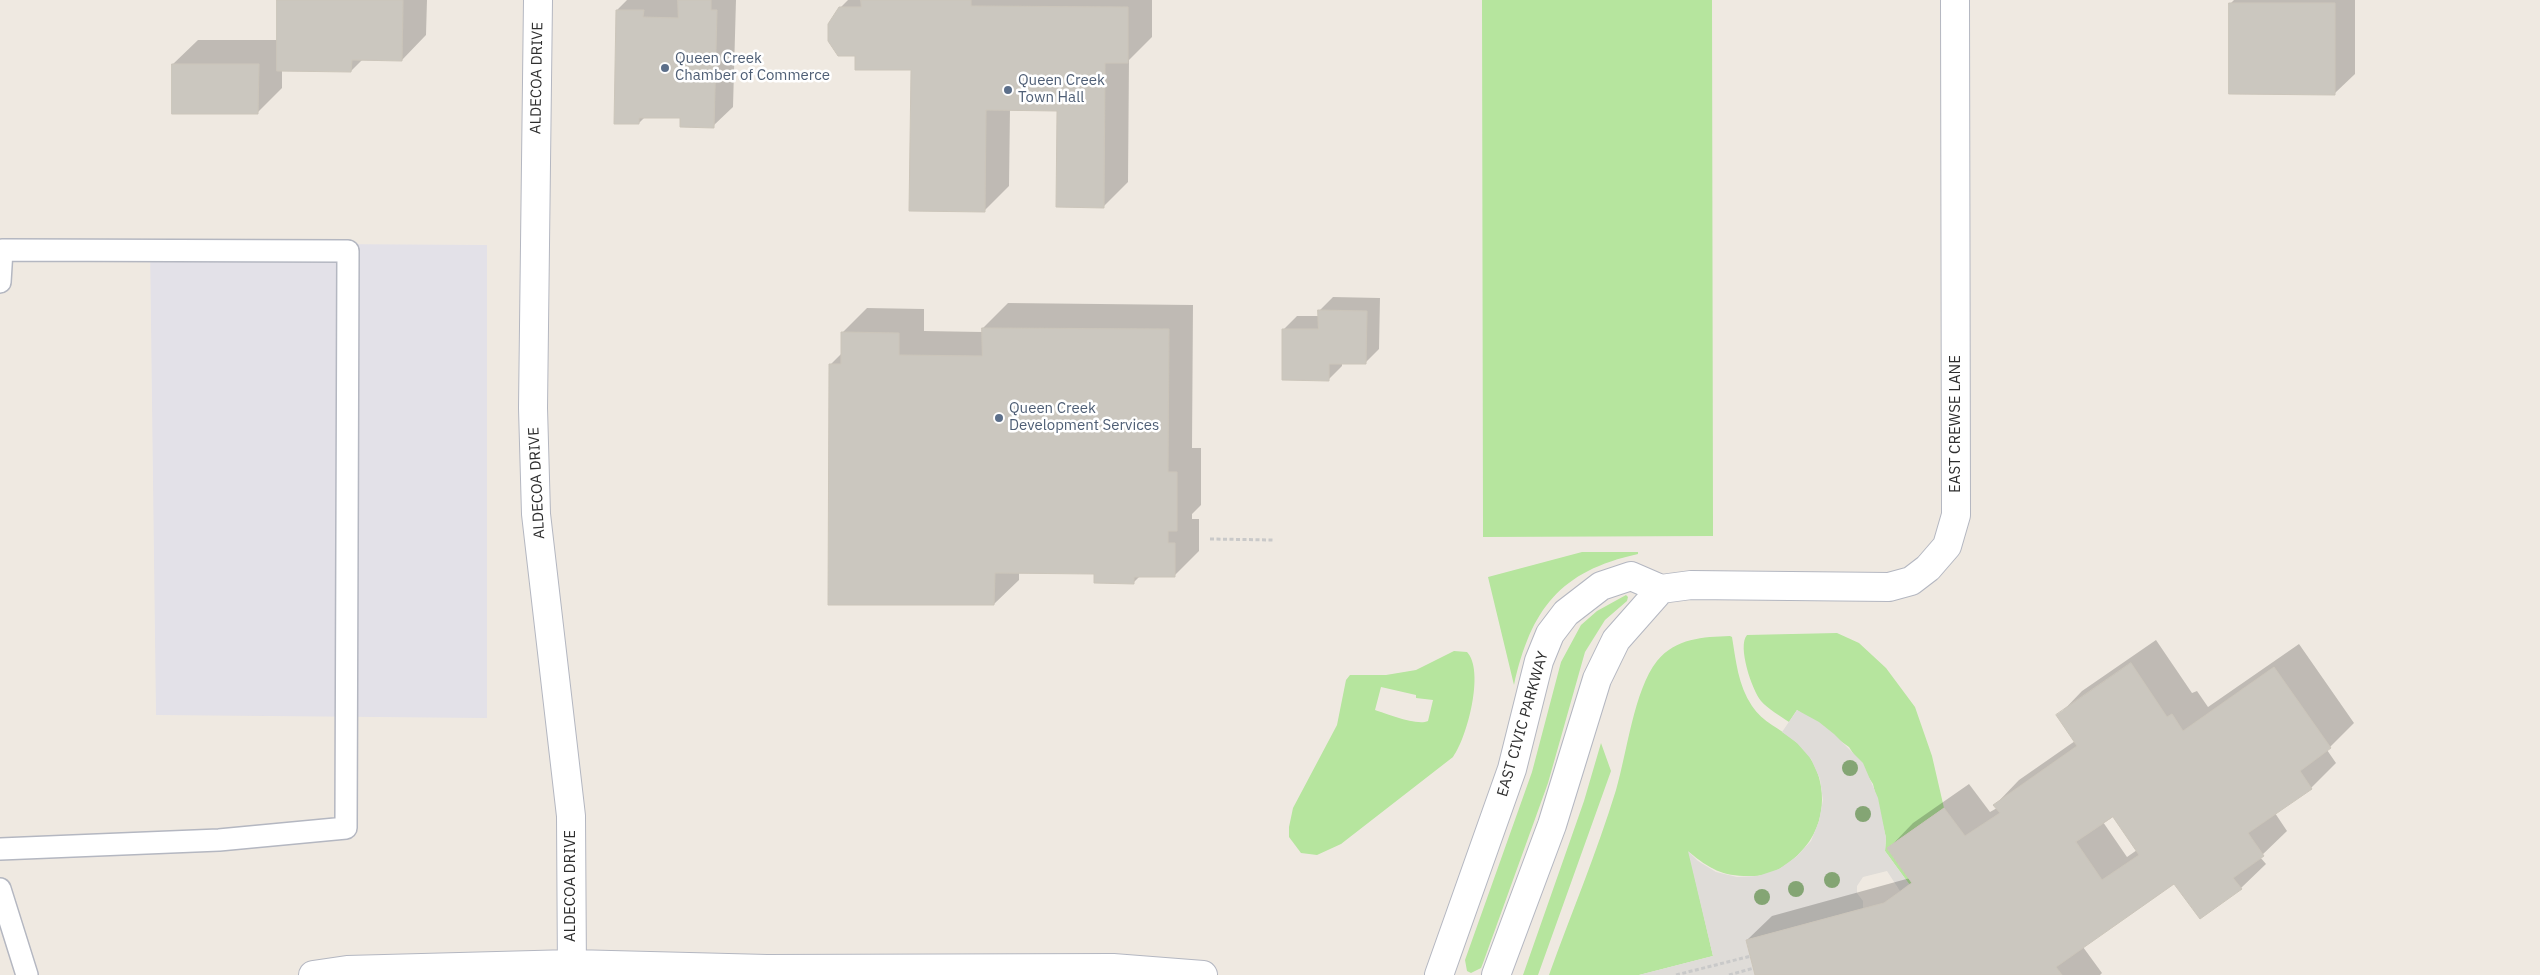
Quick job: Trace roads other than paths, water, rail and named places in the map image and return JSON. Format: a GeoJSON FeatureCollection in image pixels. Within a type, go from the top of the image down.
{"type":"FeatureCollection","features":[{"type":"Feature","properties":{"kind":"street","name":"ALDECOA DRIVE"},"geometry":{"type":"LineString","coordinates":[[538,0],[533,408],[536,514],[571,816],[572,969]]}},
{"type":"Feature","properties":{"kind":"street","name":"EAST CREWSE LANE"},"geometry":{"type":"LineString","coordinates":[[1661,589],[1691,585],[1889,586],[1911,581],[1928,568],[1947,546],[1956,515],[1954,0]]}},
{"type":"Feature","properties":{"kind":"street","name":"EAST CIVIC PARKWAY"},"geometry":{"type":"LineString","coordinates":[[1439,975],[1512,769],[1539,661],[1550,634],[1566,612],[1601,586],[1631,576],[1661,589]]}},
{"type":"Feature","properties":{"kind":"street"},"geometry":{"type":"LineString","coordinates":[[1496,975],[1552,825],[1597,679],[1616,640],[1661,589]]}},
{"type":"Feature","properties":{"kind":"street"},"geometry":{"type":"LineString","coordinates":[[313,975],[347,970],[1113,968],[1203,975]]}},
{"type":"Feature","properties":{"kind":"lane"},"geometry":{"type":"LineString","coordinates":[[0,282],[2,250],[348,251],[346,828],[219,840],[0,849]]}},
{"type":"Feature","properties":{"kind":"lane"},"geometry":{"type":"LineString","coordinates":[[0,889],[27,975]]}},
{"type":"Feature","properties":{"kind":"place","name":"Queen Creek Chamber of Commerce"},"geometry":{"type":"Point","coordinates":[665,68]}},
{"type":"Feature","properties":{"kind":"place","name":"Queen Creek Town Hall"},"geometry":{"type":"Point","coordinates":[1008,90]}},
{"type":"Feature","properties":{"kind":"place","name":"Queen Creek Development Services"},"geometry":{"type":"Point","coordinates":[999,418]}}]}
